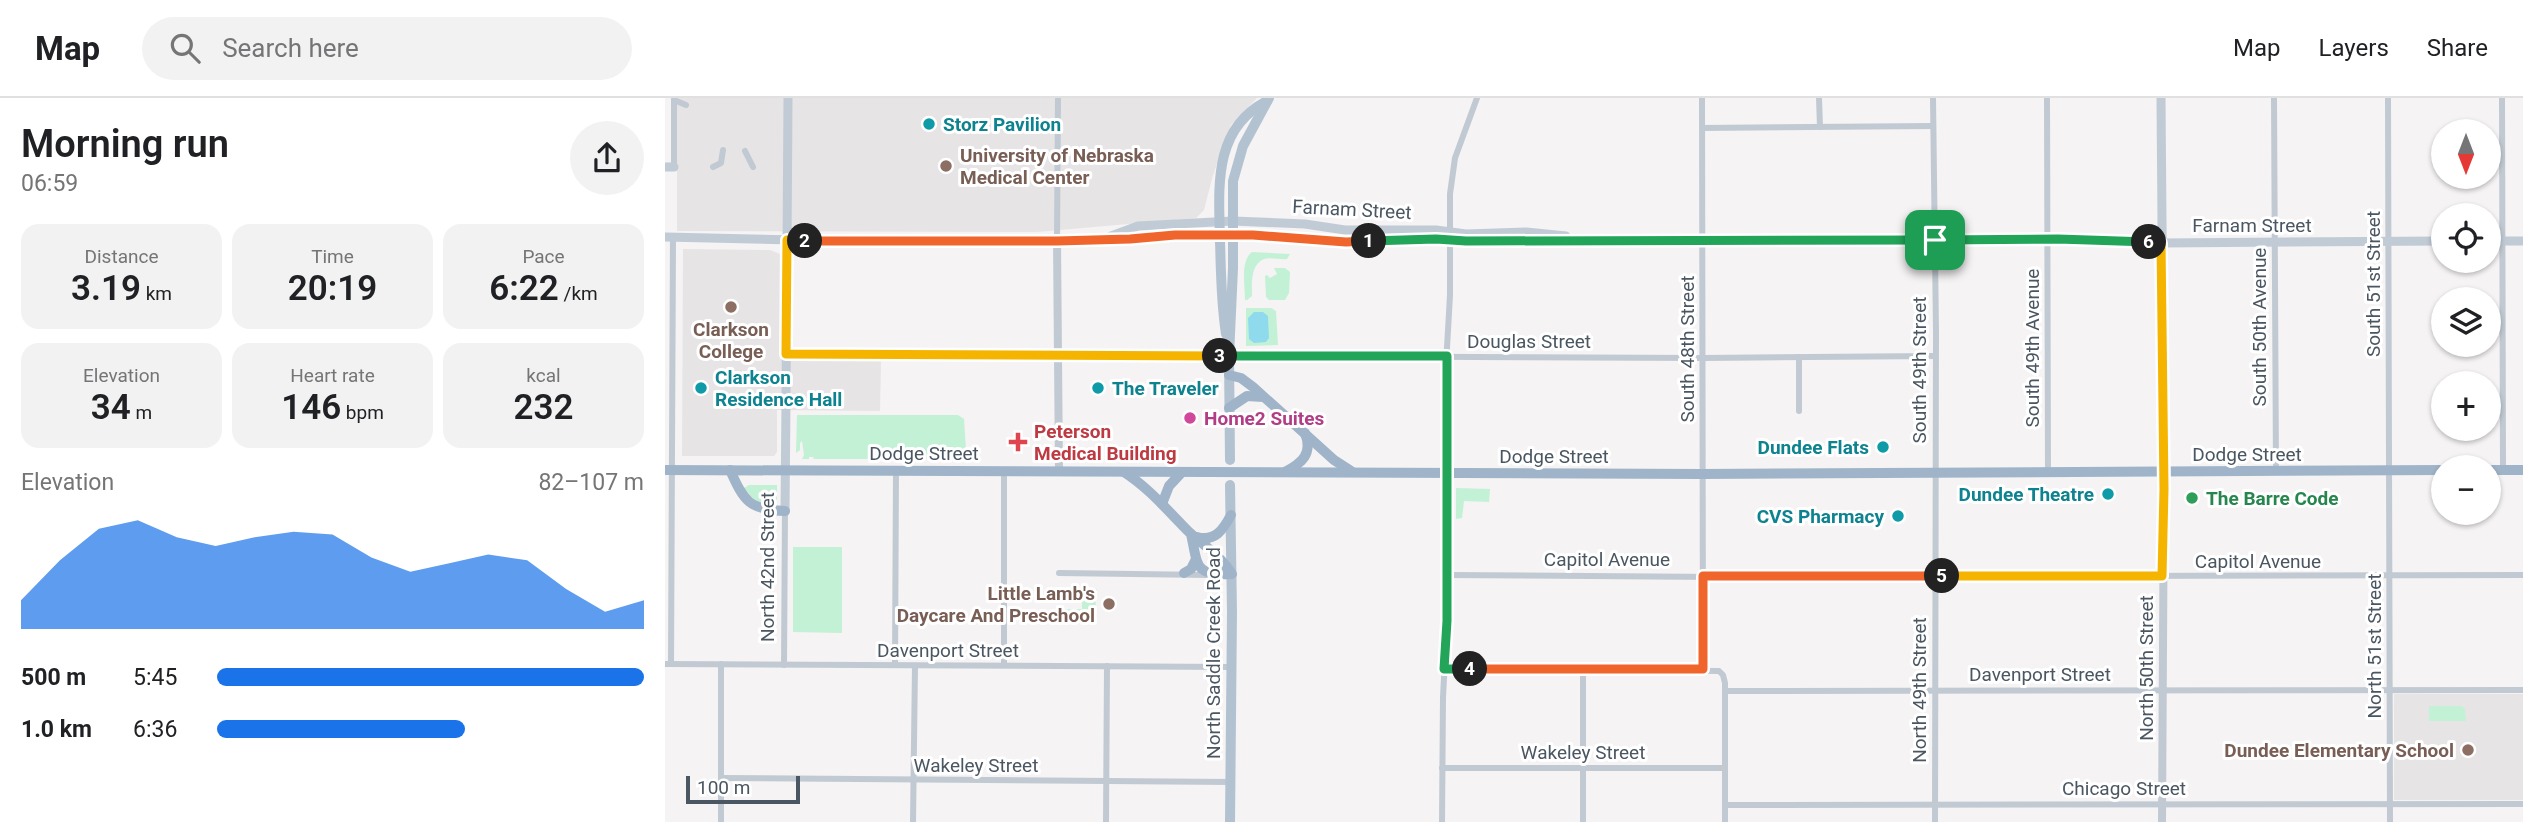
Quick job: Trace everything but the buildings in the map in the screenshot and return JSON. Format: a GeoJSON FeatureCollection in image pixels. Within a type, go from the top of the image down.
{"type":"FeatureCollection","features":[{"type":"Feature","properties":{"kind":"highway"},"geometry":{"type":"LineString","coordinates":[[1229,375],[1241,378],[1269,400],[1334,460],[1353,473]]}},
{"type":"Feature","properties":{"kind":"highway"},"geometry":{"type":"LineString","coordinates":[[1229,408],[1247,396],[1269,400]]}},
{"type":"Feature","properties":{"kind":"highway"},"geometry":{"type":"LineString","coordinates":[[1285,472],[1306,457],[1308,444],[1304,431]]}},
{"type":"Feature","properties":{"kind":"highway","name":"Dodge Street"},"geometry":{"type":"LineString","coordinates":[[669,470],[1446,474],[2431,470]]}},
{"type":"Feature","properties":{"kind":"highway"},"geometry":{"type":"LineString","coordinates":[[730,470],[749,503],[762,509],[785,511]]}},
{"type":"Feature","properties":{"kind":"highway"},"geometry":{"type":"LineString","coordinates":[[2503,470],[2523,470]]}},
{"type":"Feature","properties":{"kind":"highway"},"geometry":{"type":"LineString","coordinates":[[1124,472],[1139,482],[1191,534],[1223,561],[1232,574]]}},
{"type":"Feature","properties":{"kind":"highway"},"geometry":{"type":"LineString","coordinates":[[1162,504],[1169,486],[1182,472]]}},
{"type":"Feature","properties":{"kind":"highway"},"geometry":{"type":"LineString","coordinates":[[1191,534],[1202,538],[1217,535],[1231,515]]}},
{"type":"Feature","properties":{"kind":"highway"},"geometry":{"type":"LineString","coordinates":[[1191,534],[1196,559],[1201,568],[1210,575],[1232,574]]}},
{"type":"Feature","properties":{"kind":"highway"},"geometry":{"type":"LineString","coordinates":[[1184,573],[1191,569],[1196,559]]}},
{"type":"Feature","properties":{"kind":"main road","name":"North 42nd Street"},"geometry":{"type":"LineString","coordinates":[[785,511],[788,98]]}},
{"type":"Feature","properties":{"kind":"main road"},"geometry":{"type":"LineString","coordinates":[[2161,98],[2164,472]]}},
{"type":"Feature","properties":{"kind":"main road"},"geometry":{"type":"LineString","coordinates":[[1230,460],[1229,356],[1235,168],[1243,146],[1268,99]]}},
{"type":"Feature","properties":{"kind":"main road"},"geometry":{"type":"LineString","coordinates":[[1229,356],[1221,298],[1220,174],[1227,146],[1240,121],[1254,107],[1268,99]]}},
{"type":"Feature","properties":{"kind":"main road","name":"Farnam Street"},"geometry":{"type":"LineString","coordinates":[[1106,238],[1138,226],[1233,221],[1450,236],[1599,241],[2047,239],[2161,243],[2431,242]]}},
{"type":"Feature","properties":{"kind":"main road","name":"Farnam Street"},"geometry":{"type":"LineString","coordinates":[[669,237],[1057,241],[1233,235],[1346,242],[1450,236]]}},
{"type":"Feature","properties":{"kind":"main road"},"geometry":{"type":"LineString","coordinates":[[2502,241],[2523,241]]}},
{"type":"Feature","properties":{"kind":"main road","name":"North Saddle Creek Road"},"geometry":{"type":"LineString","coordinates":[[1230,485],[1230,822]]}},
{"type":"Feature","properties":{"kind":"street"},"geometry":{"type":"LineString","coordinates":[[1058,98],[1059,471]]}},
{"type":"Feature","properties":{"kind":"street"},"geometry":{"type":"LineString","coordinates":[[1442,822],[1451,176],[1477,98]]}},
{"type":"Feature","properties":{"kind":"street","name":"South 48th Street"},"geometry":{"type":"LineString","coordinates":[[1702,98],[1703,669]]}},
{"type":"Feature","properties":{"kind":"street"},"geometry":{"type":"LineString","coordinates":[[1819,98],[1820,127]]}},
{"type":"Feature","properties":{"kind":"street","name":"South 49th Street"},"geometry":{"type":"LineString","coordinates":[[1933,98],[1935,473]]}},
{"type":"Feature","properties":{"kind":"street","name":"South 49th Avenue"},"geometry":{"type":"LineString","coordinates":[[2047,98],[2048,472]]}},
{"type":"Feature","properties":{"kind":"street","name":"South 50th Avenue"},"geometry":{"type":"LineString","coordinates":[[2274,98],[2276,471]]}},
{"type":"Feature","properties":{"kind":"street","name":"South 51st Street"},"geometry":{"type":"LineString","coordinates":[[2388,98],[2389,470]]}},
{"type":"Feature","properties":{"kind":"street"},"geometry":{"type":"LineString","coordinates":[[2502,98],[2503,470]]}},
{"type":"Feature","properties":{"kind":"street"},"geometry":{"type":"LineString","coordinates":[[674,99],[686,107],[674,112]]}},
{"type":"Feature","properties":{"kind":"street"},"geometry":{"type":"LineString","coordinates":[[669,167],[674,99]]}},
{"type":"Feature","properties":{"kind":"street"},"geometry":{"type":"LineString","coordinates":[[1702,128],[1933,126]]}},
{"type":"Feature","properties":{"kind":"street"},"geometry":{"type":"LineString","coordinates":[[713,167],[722,163],[723,150]]}},
{"type":"Feature","properties":{"kind":"street"},"geometry":{"type":"LineString","coordinates":[[745,151],[753,167]]}},
{"type":"Feature","properties":{"kind":"street"},"geometry":{"type":"LineString","coordinates":[[668,664],[669,237]]}},
{"type":"Feature","properties":{"kind":"street","name":"Douglas Street"},"geometry":{"type":"LineString","coordinates":[[786,354],[1703,358],[1935,356]]}},
{"type":"Feature","properties":{"kind":"street"},"geometry":{"type":"LineString","coordinates":[[1799,357],[1799,411]]}},
{"type":"Feature","properties":{"kind":"street","name":"North 51st Street"},"geometry":{"type":"LineString","coordinates":[[2389,470],[2390,822]]}},
{"type":"Feature","properties":{"kind":"street"},"geometry":{"type":"LineString","coordinates":[[895,666],[896,471]]}},
{"type":"Feature","properties":{"kind":"street"},"geometry":{"type":"LineString","coordinates":[[1004,471],[1004,665]]}},
{"type":"Feature","properties":{"kind":"street","name":"North 50th Street"},"geometry":{"type":"LineString","coordinates":[[2162,822],[2164,472]]}},
{"type":"Feature","properties":{"kind":"street","name":"North 49th Street"},"geometry":{"type":"LineString","coordinates":[[1935,473],[1935,822]]}},
{"type":"Feature","properties":{"kind":"street","name":"North 42nd Street"},"geometry":{"type":"LineString","coordinates":[[784,665],[785,511]]}},
{"type":"Feature","properties":{"kind":"street"},"geometry":{"type":"LineString","coordinates":[[1059,573],[1210,575]]}},
{"type":"Feature","properties":{"kind":"street","name":"Capitol Avenue"},"geometry":{"type":"LineString","coordinates":[[1446,575],[2523,575]]}},
{"type":"Feature","properties":{"kind":"street","name":"Davenport Street"},"geometry":{"type":"LineString","coordinates":[[668,664],[1231,667]]}},
{"type":"Feature","properties":{"kind":"street"},"geometry":{"type":"LineString","coordinates":[[721,664],[721,822]]}},
{"type":"Feature","properties":{"kind":"street"},"geometry":{"type":"LineString","coordinates":[[913,822],[915,666]]}},
{"type":"Feature","properties":{"kind":"street"},"geometry":{"type":"LineString","coordinates":[[1106,822],[1107,666]]}},
{"type":"Feature","properties":{"kind":"street"},"geometry":{"type":"LineString","coordinates":[[1444,669],[1703,669],[1721,672],[1725,691],[1725,822]]}},
{"type":"Feature","properties":{"kind":"street"},"geometry":{"type":"LineString","coordinates":[[1583,669],[1583,822]]}},
{"type":"Feature","properties":{"kind":"street","name":"Davenport Street"},"geometry":{"type":"LineString","coordinates":[[1725,691],[2523,690]]}},
{"type":"Feature","properties":{"kind":"street","name":"Wakeley Street"},"geometry":{"type":"LineString","coordinates":[[1442,768],[1725,768]]}},
{"type":"Feature","properties":{"kind":"street","name":"Wakeley Street"},"geometry":{"type":"LineString","coordinates":[[721,778],[1230,782]]}},
{"type":"Feature","properties":{"kind":"street","name":"Chicago Street"},"geometry":{"type":"LineString","coordinates":[[1725,805],[2523,804]]}},
{"type":"Feature","properties":{"kind":"shaded area","name":"University of Nebraska Medical Center"},"geometry":{"type":"Polygon","coordinates":[[[677,98],[1257,98],[1231,125],[1204,210],[1196,218],[1037,232],[677,231],[677,98]]]}},
{"type":"Feature","properties":{"kind":"shaded area","name":"Clarkson College"},"geometry":{"type":"Polygon","coordinates":[[[683,249],[770,250],[780,254],[780,359],[881,360],[880,411],[777,410],[777,452],[774,456],[682,456],[683,249]]]}},
{"type":"Feature","properties":{"kind":"shaded area"},"geometry":{"type":"Polygon","coordinates":[[[2394,694],[2523,694],[2523,800],[2394,800],[2394,694]]]}},
{"type":"Feature","properties":{"kind":"green space"},"geometry":{"type":"Polygon","coordinates":[[[1252,252],[1290,254],[1287,259],[1266,258],[1259,262],[1253,275],[1252,296],[1245,300],[1245,267],[1252,252]]]}},
{"type":"Feature","properties":{"kind":"green space"},"geometry":{"type":"Polygon","coordinates":[[[1274,268],[1285,268],[1290,272],[1289,293],[1285,300],[1269,300],[1266,297],[1265,276],[1270,278],[1277,274],[1274,268]]]}},
{"type":"Feature","properties":{"kind":"green space"},"geometry":{"type":"Polygon","coordinates":[[[1246,308],[1271,308],[1276,311],[1278,345],[1246,346],[1246,308]]]}},
{"type":"Feature","properties":{"kind":"green space"},"geometry":{"type":"Polygon","coordinates":[[[797,415],[958,415],[964,419],[966,450],[971,459],[802,459],[802,441],[800,450],[796,453],[797,415]]]}},
{"type":"Feature","properties":{"kind":"green space"},"geometry":{"type":"Polygon","coordinates":[[[749,485],[777,485],[777,507],[757,503],[744,488],[749,485]]]}},
{"type":"Feature","properties":{"kind":"green space"},"geometry":{"type":"Polygon","coordinates":[[[1456,488],[1490,489],[1489,502],[1464,501],[1462,518],[1456,519],[1456,488]]]}},
{"type":"Feature","properties":{"kind":"green space"},"geometry":{"type":"Polygon","coordinates":[[[793,547],[842,547],[842,633],[793,632],[793,547]]]}},
{"type":"Feature","properties":{"kind":"green space"},"geometry":{"type":"Polygon","coordinates":[[[1082,589],[1097,589],[1097,617],[1089,617],[1089,611],[1084,611],[1084,617],[1065,617],[1065,609],[1082,609],[1082,589]]]}},
{"type":"Feature","properties":{"kind":"green space"},"geometry":{"type":"Polygon","coordinates":[[[2429,706],[2462,706],[2465,709],[2466,721],[2429,721],[2429,706]]]}},
{"type":"Feature","properties":{"kind":"water"},"geometry":{"type":"Polygon","coordinates":[[[1254,312],[1263,312],[1268,316],[1269,338],[1266,342],[1254,343],[1249,339],[1248,318],[1254,312]]]}},
{"type":"Feature","properties":{"kind":"place","name":"Storz Pavilion"},"geometry":{"type":"Point","coordinates":[929,124]}},
{"type":"Feature","properties":{"kind":"place","name":"University of Nebraska Medical Center"},"geometry":{"type":"Point","coordinates":[946,166]}},
{"type":"Feature","properties":{"kind":"place","name":"Clarkson College"},"geometry":{"type":"Point","coordinates":[731,307]}},
{"type":"Feature","properties":{"kind":"place","name":"Clarkson Residence Hall"},"geometry":{"type":"Point","coordinates":[701,388]}},
{"type":"Feature","properties":{"kind":"place","name":"The Traveler"},"geometry":{"type":"Point","coordinates":[1098,388]}},
{"type":"Feature","properties":{"kind":"place","name":"Home2 Suites"},"geometry":{"type":"Point","coordinates":[1190,418]}},
{"type":"Feature","properties":{"kind":"place","name":"Peterson Medical Building"},"geometry":{"type":"Point","coordinates":[1018,442]}},
{"type":"Feature","properties":{"kind":"place","name":"Dundee Flats"},"geometry":{"type":"Point","coordinates":[1883,447]}},
{"type":"Feature","properties":{"kind":"place","name":"Dundee Theatre"},"geometry":{"type":"Point","coordinates":[2108,494]}},
{"type":"Feature","properties":{"kind":"place","name":"The Barre Code"},"geometry":{"type":"Point","coordinates":[2192,498]}},
{"type":"Feature","properties":{"kind":"place","name":"CVS Pharmacy"},"geometry":{"type":"Point","coordinates":[1898,516]}},
{"type":"Feature","properties":{"kind":"place","name":"Little Lamb's Daycare And Preschool"},"geometry":{"type":"Point","coordinates":[1109,604]}},
{"type":"Feature","properties":{"kind":"place","name":"Dundee Elementary School"},"geometry":{"type":"Point","coordinates":[2468,750]}},
{"type":"Feature","properties":{"kind":"route"},"geometry":{"type":"LineString","coordinates":[[1175,235],[1253,235],[1346,242],[1403,239],[1935,240],[2058,239],[2161,243],[2164,472],[2162,576],[1703,576],[1703,669],[1444,669],[1447,621],[1447,356],[786,354],[787,240],[1057,241],[1175,235]]}}]}
